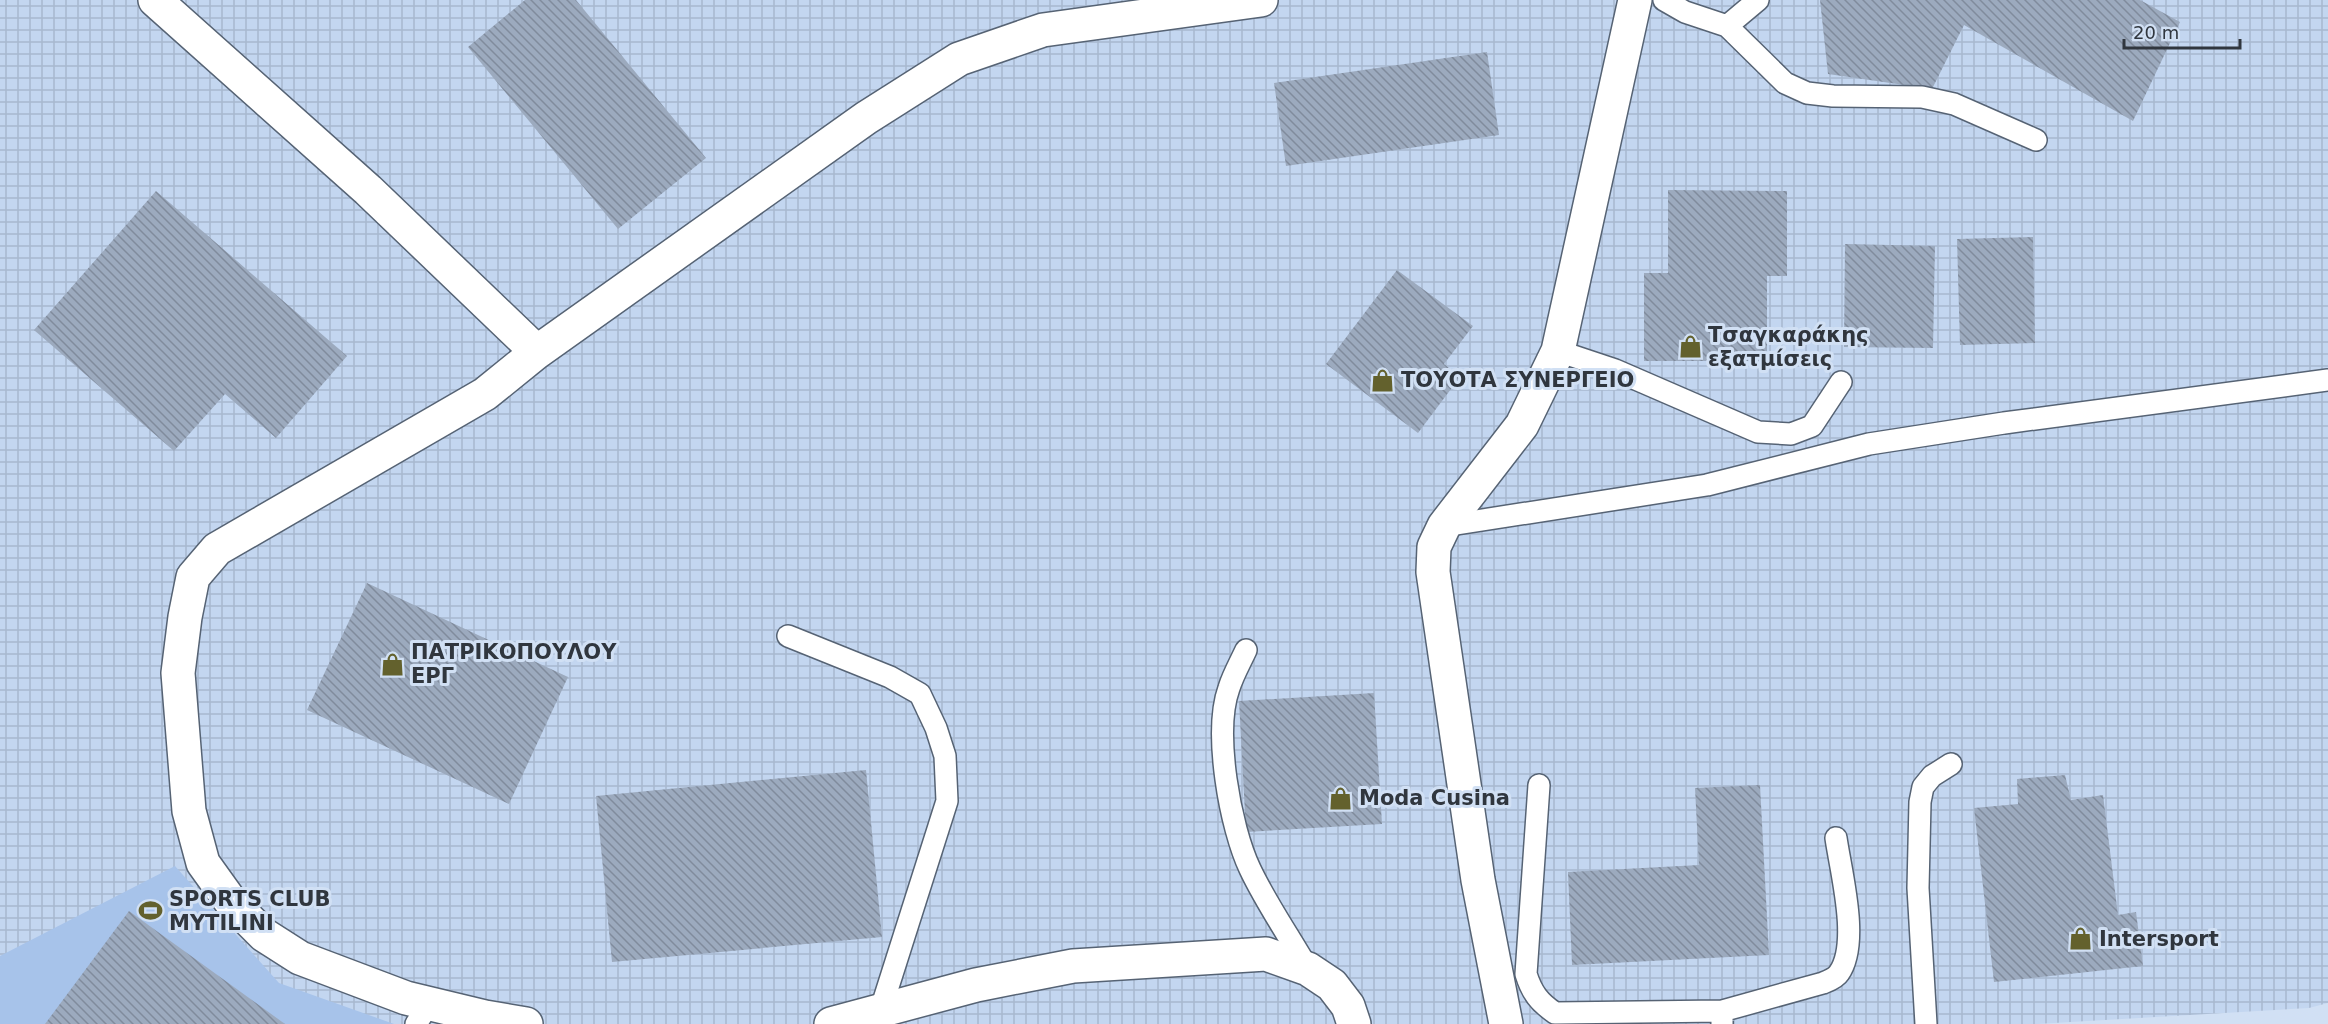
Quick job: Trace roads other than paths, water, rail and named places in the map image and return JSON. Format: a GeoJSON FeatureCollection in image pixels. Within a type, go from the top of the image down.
{"type":"FeatureCollection","features":[{"type":"Feature","properties":{"kind":"street"},"geometry":{"type":"LineString","coordinates":[[155,0],[368,190],[537,352]]}},
{"type":"Feature","properties":{"kind":"street"},"geometry":{"type":"LineString","coordinates":[[526,1024],[485,1017],[423,1014],[406,998],[300,958],[264,935],[231,902],[203,863],[189,811],[178,673],[193,577],[217,549],[485,394],[537,352],[866,118],[958,59],[1043,30],[1261,0]]}},
{"type":"Feature","properties":{"kind":"street"},"geometry":{"type":"LineString","coordinates":[[1506,1024],[1478,880],[1433,572],[1434,547],[1444,526],[1522,425],[1558,351],[1635,0]]}},
{"type":"Feature","properties":{"kind":"street"},"geometry":{"type":"LineString","coordinates":[[831,1024],[976,985],[1073,966],[1266,954],[1308,969],[1332,985],[1348,1006],[1354,1024]]}},
{"type":"Feature","properties":{"kind":"lane"},"geometry":{"type":"LineString","coordinates":[[1664,0],[1685,12],[1727,26],[1785,83],[1807,93],[1833,96],[1923,97],[1954,104],[2036,140]]}},
{"type":"Feature","properties":{"kind":"lane"},"geometry":{"type":"LineString","coordinates":[[1727,26],[1758,0]]}},
{"type":"Feature","properties":{"kind":"lane"},"geometry":{"type":"LineString","coordinates":[[1558,351],[1615,370],[1758,432],[1791,434],[1812,426],[1841,382]]}},
{"type":"Feature","properties":{"kind":"lane"},"geometry":{"type":"LineString","coordinates":[[1444,526],[1707,485],[1869,444],[2328,380]]}},
{"type":"Feature","properties":{"kind":"lane"},"geometry":{"type":"LineString","coordinates":[[788,636],[890,677],[920,694],[936,728],[945,756],[947,801],[880,1012]]}},
{"type":"Feature","properties":{"kind":"lane"},"geometry":{"type":"LineString","coordinates":[[1246,650],[1228,690],[1223,726],[1224,762],[1239,842],[1250,870],[1308,969]]}},
{"type":"Feature","properties":{"kind":"lane"},"geometry":{"type":"LineString","coordinates":[[1926,1024],[1918,888],[1920,802],[1923,787],[1932,776],[1951,764]]}},
{"type":"Feature","properties":{"kind":"lane"},"geometry":{"type":"LineString","coordinates":[[1539,785],[1526,974],[1531,990],[1540,1003],[1555,1013],[1588,1018],[1722,1017],[1823,983],[1838,975],[1845,960],[1849,940],[1836,838]]}},
{"type":"Feature","properties":{"kind":"place","name":"Τσαγκαράκης εξατμίσεις"},"geometry":{"type":"Point","coordinates":[1690,347]}},
{"type":"Feature","properties":{"kind":"place","name":"ΤΟΥΟΤΑ ΣΥΝΕΡΓΕΙΟ"},"geometry":{"type":"Point","coordinates":[1383,380]}},
{"type":"Feature","properties":{"kind":"place","name":"ΠΑΤΡΙΚΟΠΟΥΛΟΥ ΕΡΓ"},"geometry":{"type":"Point","coordinates":[393,664]}},
{"type":"Feature","properties":{"kind":"place","name":"Moda Cusina"},"geometry":{"type":"Point","coordinates":[1341,798]}},
{"type":"Feature","properties":{"kind":"place","name":"SPORTS CLUB MYTILINI"},"geometry":{"type":"Point","coordinates":[151,911]}},
{"type":"Feature","properties":{"kind":"place","name":"Intersport"},"geometry":{"type":"Point","coordinates":[2081,939]}}]}
